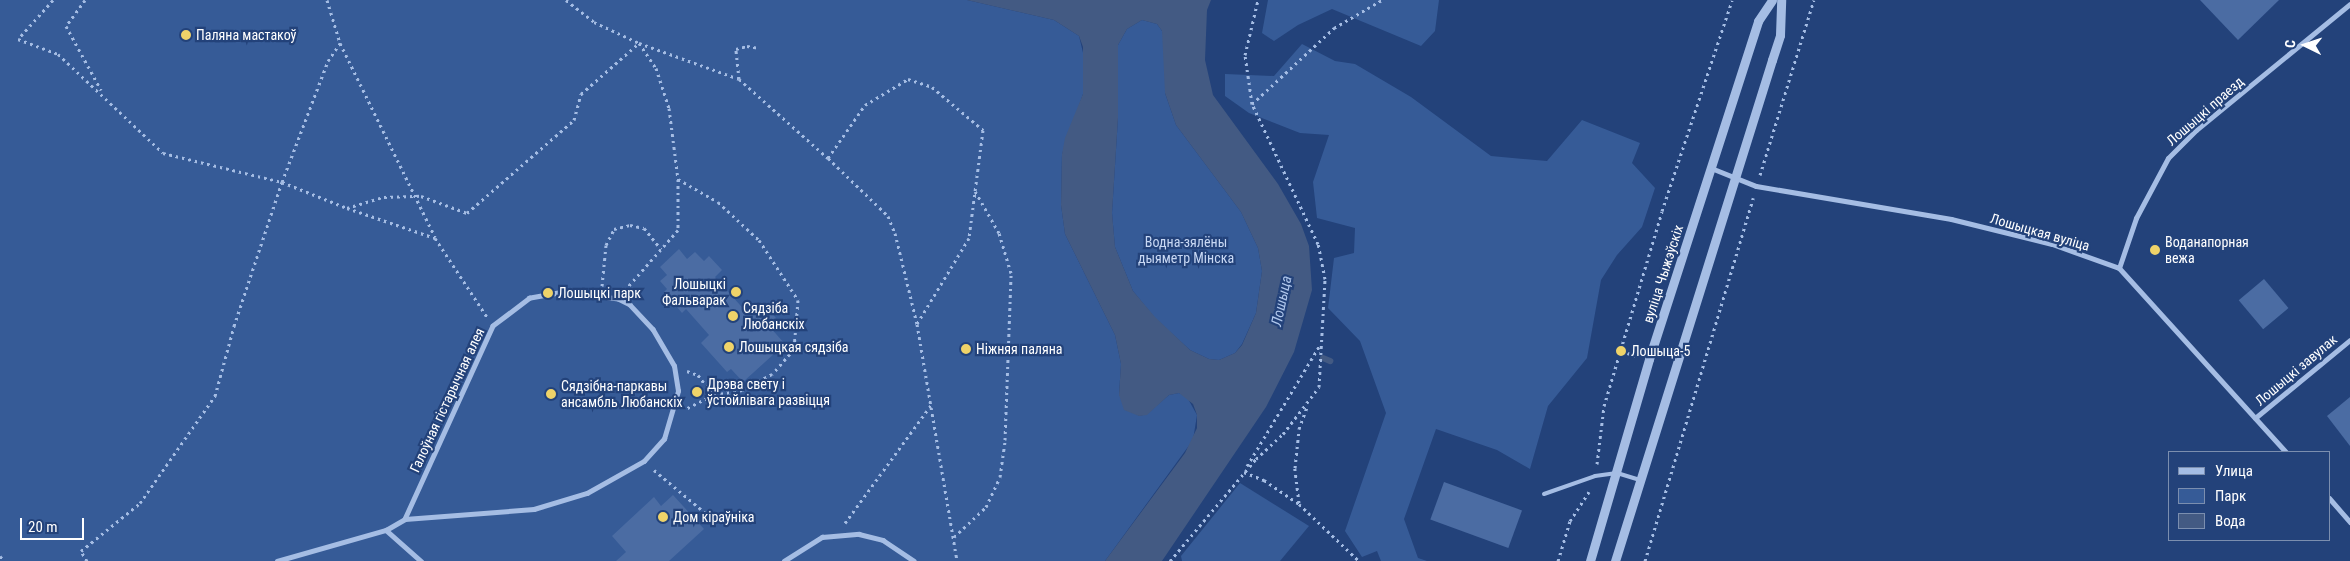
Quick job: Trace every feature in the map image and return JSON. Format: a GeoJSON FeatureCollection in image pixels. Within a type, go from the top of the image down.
{"type":"FeatureCollection","features":[{"type":"Feature","properties":{"kind":"street","name":"вуліца Чыжэўскіх"},"geometry":{"type":"LineString","coordinates":[[1590,561],[1649,359],[1712,168],[1758,20],[1772,0]]}},
{"type":"Feature","properties":{"kind":"street"},"geometry":{"type":"LineString","coordinates":[[1615,561],[1737,179],[1780,35],[1781,0]]}},
{"type":"Feature","properties":{"kind":"street","name":"Лошыцкі праезд"},"geometry":{"type":"LineString","coordinates":[[2120,268],[2136,218],[2168,158],[2196,130],[2350,4]]}},
{"type":"Feature","properties":{"kind":"street","name":"Лошыцкая вуліца"},"geometry":{"type":"LineString","coordinates":[[1712,168],[1756,186],[1951,219],[2052,244],[2120,268],[2285,451]]}},
{"type":"Feature","properties":{"kind":"street","name":"Галоўная гістарычная алея"},"geometry":{"type":"LineString","coordinates":[[405,520],[493,326],[530,298],[564,292],[618,299]]}},
{"type":"Feature","properties":{"kind":"street"},"geometry":{"type":"LineString","coordinates":[[277,561],[386,530],[405,520],[534,509],[588,493],[644,461],[664,439],[672,416],[678,391],[674,366],[653,330],[630,306],[618,299]]}},
{"type":"Feature","properties":{"kind":"street","name":"Лошыцкі завулак"},"geometry":{"type":"LineString","coordinates":[[2255,418],[2350,340]]}},
{"type":"Feature","properties":{"kind":"street"},"geometry":{"type":"LineString","coordinates":[[2330,499],[2350,522]]}},
{"type":"Feature","properties":{"kind":"street"},"geometry":{"type":"LineString","coordinates":[[386,530],[421,561]]}},
{"type":"Feature","properties":{"kind":"street"},"geometry":{"type":"LineString","coordinates":[[784,561],[804,545],[837,534],[860,534],[883,540],[914,561]]}},
{"type":"Feature","properties":{"kind":"lane"},"geometry":{"type":"LineString","coordinates":[[1544,494],[1596,476],[1617,473],[1640,480]]}},
{"type":"Feature","properties":{"kind":"path"},"geometry":{"type":"LineString","coordinates":[[53,0],[18,39],[58,54],[103,92],[163,153],[282,182],[347,208],[435,238]]}},
{"type":"Feature","properties":{"kind":"path"},"geometry":{"type":"LineString","coordinates":[[85,0],[66,26],[103,92]]}},
{"type":"Feature","properties":{"kind":"path"},"geometry":{"type":"LineString","coordinates":[[327,0],[340,43],[435,238],[493,326]]}},
{"type":"Feature","properties":{"kind":"path"},"geometry":{"type":"LineString","coordinates":[[566,0],[594,22],[639,43],[739,80],[828,158],[888,216],[896,233],[917,324],[958,561]]}},
{"type":"Feature","properties":{"kind":"path"},"geometry":{"type":"LineString","coordinates":[[1170,561],[1243,474],[1308,404],[1319,387],[1325,279],[1318,244],[1252,104],[1245,55],[1258,0]]}},
{"type":"Feature","properties":{"kind":"path"},"geometry":{"type":"LineString","coordinates":[[1252,104],[1334,28],[1382,0]]}},
{"type":"Feature","properties":{"kind":"path"},"geometry":{"type":"LineString","coordinates":[[1558,561],[1570,521],[1591,489],[1596,476],[1604,406],[1662,211],[1732,0]]}},
{"type":"Feature","properties":{"kind":"path"},"geometry":{"type":"LineString","coordinates":[[1645,561],[1756,186],[1814,0]]}},
{"type":"Feature","properties":{"kind":"path"},"geometry":{"type":"LineString","coordinates":[[87,561],[82,551],[140,504],[215,396],[282,182],[328,61],[340,43]]}},
{"type":"Feature","properties":{"kind":"path"},"geometry":{"type":"LineString","coordinates":[[618,299],[678,230],[678,179],[669,108],[656,68],[639,43]]}},
{"type":"Feature","properties":{"kind":"path"},"geometry":{"type":"LineString","coordinates":[[347,208],[384,197],[414,196],[467,213],[574,120],[581,94],[639,43]]}},
{"type":"Feature","properties":{"kind":"path"},"geometry":{"type":"LineString","coordinates":[[739,80],[736,49],[748,46],[759,48]]}},
{"type":"Feature","properties":{"kind":"path"},"geometry":{"type":"LineString","coordinates":[[828,158],[864,105],[908,79],[932,87],[983,130],[969,238],[917,324]]}},
{"type":"Feature","properties":{"kind":"path"},"geometry":{"type":"LineString","coordinates":[[672,416],[713,395],[742,390],[772,374],[794,349],[798,300],[759,240],[718,202],[678,179]]}},
{"type":"Feature","properties":{"kind":"path"},"geometry":{"type":"LineString","coordinates":[[954,537],[986,506],[1000,477],[1005,440],[1011,274],[999,233],[975,191]]}},
{"type":"Feature","properties":{"kind":"path"},"geometry":{"type":"LineString","coordinates":[[600,297],[606,245],[614,229],[630,225],[644,228],[661,249]]}},
{"type":"Feature","properties":{"kind":"path"},"geometry":{"type":"LineString","coordinates":[[1243,474],[1321,344]]}},
{"type":"Feature","properties":{"kind":"path"},"geometry":{"type":"LineString","coordinates":[[674,366],[698,375],[713,395]]}},
{"type":"Feature","properties":{"kind":"path"},"geometry":{"type":"LineString","coordinates":[[1299,504],[1295,468],[1299,428],[1308,404]]}},
{"type":"Feature","properties":{"kind":"path"},"geometry":{"type":"LineString","coordinates":[[837,534],[931,405]]}},
{"type":"Feature","properties":{"kind":"path"},"geometry":{"type":"LineString","coordinates":[[644,461],[709,516]]}},
{"type":"Feature","properties":{"kind":"path"},"geometry":{"type":"LineString","coordinates":[[1243,474],[1264,480],[1299,504],[1359,561]]}},
{"type":"Feature","properties":{"kind":"path"},"geometry":{"type":"LineString","coordinates":[[0,556],[4,561]]}},
{"type":"Feature","properties":{"kind":"green space","name":"Лошыцкі парк"},"geometry":{"type":"Polygon","coordinates":[[[0,0],[967,0],[1054,20],[1079,36],[1085,61],[1083,94],[1062,154],[1061,205],[1065,234],[1115,335],[1121,364],[1119,395],[1139,416],[1147,414],[1169,395],[1179,393],[1187,397],[1197,415],[1193,440],[1105,561],[0,561],[0,0]]]}},
{"type":"Feature","properties":{"kind":"green space"},"geometry":{"type":"Polygon","coordinates":[[[1268,0],[1439,0],[1435,31],[1421,46],[1332,9],[1298,25],[1274,41],[1262,33],[1268,0]]]}},
{"type":"Feature","properties":{"kind":"green space","name":"Водна-зялёны дыяметр Мінска"},"geometry":{"type":"Polygon","coordinates":[[[1142,20],[1157,24],[1162,31],[1165,41],[1165,93],[1176,125],[1241,212],[1258,248],[1262,271],[1256,313],[1242,344],[1235,353],[1219,360],[1209,359],[1190,350],[1155,318],[1133,291],[1115,247],[1112,213],[1118,118],[1118,45],[1127,29],[1142,20]]]}},
{"type":"Feature","properties":{"kind":"green space"},"geometry":{"type":"Polygon","coordinates":[[[1302,44],[1335,61],[1355,64],[1411,97],[1491,156],[1547,161],[1582,120],[1640,143],[1632,163],[1655,188],[1642,227],[1617,255],[1601,280],[1587,358],[1548,406],[1530,469],[1497,450],[1436,429],[1404,519],[1418,558],[1427,561],[1381,561],[1377,551],[1362,557],[1345,531],[1386,413],[1360,341],[1328,308],[1334,258],[1354,253],[1355,228],[1317,218],[1313,182],[1329,135],[1300,133],[1249,113],[1225,96],[1225,74],[1274,76],[1302,44]]]}},
{"type":"Feature","properties":{"kind":"green space"},"geometry":{"type":"Polygon","coordinates":[[[1240,483],[1309,526],[1280,561],[1182,561],[1181,556],[1240,483]]]}},
{"type":"Feature","properties":{"kind":"water","name":"Лошыца"},"geometry":{"type":"Polygon","coordinates":[[[967,0],[1211,0],[1207,10],[1205,60],[1213,95],[1278,184],[1301,224],[1309,246],[1312,290],[1294,352],[1266,407],[1162,561],[1105,561],[1185,453],[1197,428],[1197,415],[1193,404],[1179,393],[1169,395],[1147,415],[1139,416],[1124,410],[1119,395],[1121,364],[1115,335],[1065,234],[1061,205],[1062,154],[1065,138],[1083,94],[1083,47],[1079,36],[1054,20],[967,0]],[[1142,20],[1127,29],[1118,45],[1118,118],[1112,213],[1115,247],[1133,291],[1155,317],[1190,350],[1209,359],[1219,360],[1235,353],[1242,345],[1256,313],[1262,271],[1258,248],[1241,212],[1176,125],[1165,93],[1162,31],[1157,24],[1142,20]]]}},
{"type":"Feature","properties":{"kind":"building"},"geometry":{"type":"Polygon","coordinates":[[[2200,0],[2279,0],[2238,40],[2200,0]]]}},
{"type":"Feature","properties":{"kind":"building","name":"Сядзіба Любанскіх"},"geometry":{"type":"Polygon","coordinates":[[[679,249],[687,259],[695,252],[704,261],[709,256],[722,270],[715,277],[748,314],[762,302],[776,318],[768,325],[785,344],[743,382],[731,369],[727,372],[701,343],[709,335],[686,309],[682,313],[664,292],[667,289],[660,281],[667,275],[660,267],[679,249]]]}},
{"type":"Feature","properties":{"kind":"building"},"geometry":{"type":"Polygon","coordinates":[[[2264,279],[2288,308],[2263,329],[2239,300],[2264,279]]]}},
{"type":"Feature","properties":{"kind":"building"},"geometry":{"type":"Polygon","coordinates":[[[2350,397],[2350,446],[2327,416],[2350,397]]]}},
{"type":"Feature","properties":{"kind":"building"},"geometry":{"type":"Polygon","coordinates":[[[1444,482],[1522,510],[1508,548],[1430,520],[1444,482]]]}},
{"type":"Feature","properties":{"kind":"building","name":"Дом кіраўніка"},"geometry":{"type":"Polygon","coordinates":[[[673,495],[704,529],[669,561],[616,561],[626,552],[612,536],[654,497],[661,506],[673,495]]]}},
{"type":"Feature","properties":{"kind":"waterway"},"geometry":{"type":"LineString","coordinates":[[1323,358],[1330,361]]}},
{"type":"Feature","properties":{"kind":"place","name":"Паляна мастакоў"},"geometry":{"type":"Point","coordinates":[186,35]}},
{"type":"Feature","properties":{"kind":"place","name":"Воданапорная вежа"},"geometry":{"type":"Point","coordinates":[2155,250]}},
{"type":"Feature","properties":{"kind":"place","name":"Лошыцкі Фальварак"},"geometry":{"type":"Point","coordinates":[736,292]}},
{"type":"Feature","properties":{"kind":"place","name":"Лошыцкі парк"},"geometry":{"type":"Point","coordinates":[548,293]}},
{"type":"Feature","properties":{"kind":"place","name":"Сядзіба Любанскіх"},"geometry":{"type":"Point","coordinates":[733,316]}},
{"type":"Feature","properties":{"kind":"place","name":"Лошыцкая сядзіба"},"geometry":{"type":"Point","coordinates":[729,347]}},
{"type":"Feature","properties":{"kind":"place","name":"Ніжняя паляна"},"geometry":{"type":"Point","coordinates":[966,349]}},
{"type":"Feature","properties":{"kind":"place","name":"Лошыца-5"},"geometry":{"type":"Point","coordinates":[1621,351]}},
{"type":"Feature","properties":{"kind":"place","name":"Дрэва свету і ўстойлівага развіцця"},"geometry":{"type":"Point","coordinates":[697,392]}},
{"type":"Feature","properties":{"kind":"place","name":"Сядзібна-паркавы ансамбль Любанскіх"},"geometry":{"type":"Point","coordinates":[551,394]}},
{"type":"Feature","properties":{"kind":"place","name":"Дом кіраўніка"},"geometry":{"type":"Point","coordinates":[663,517]}}]}
